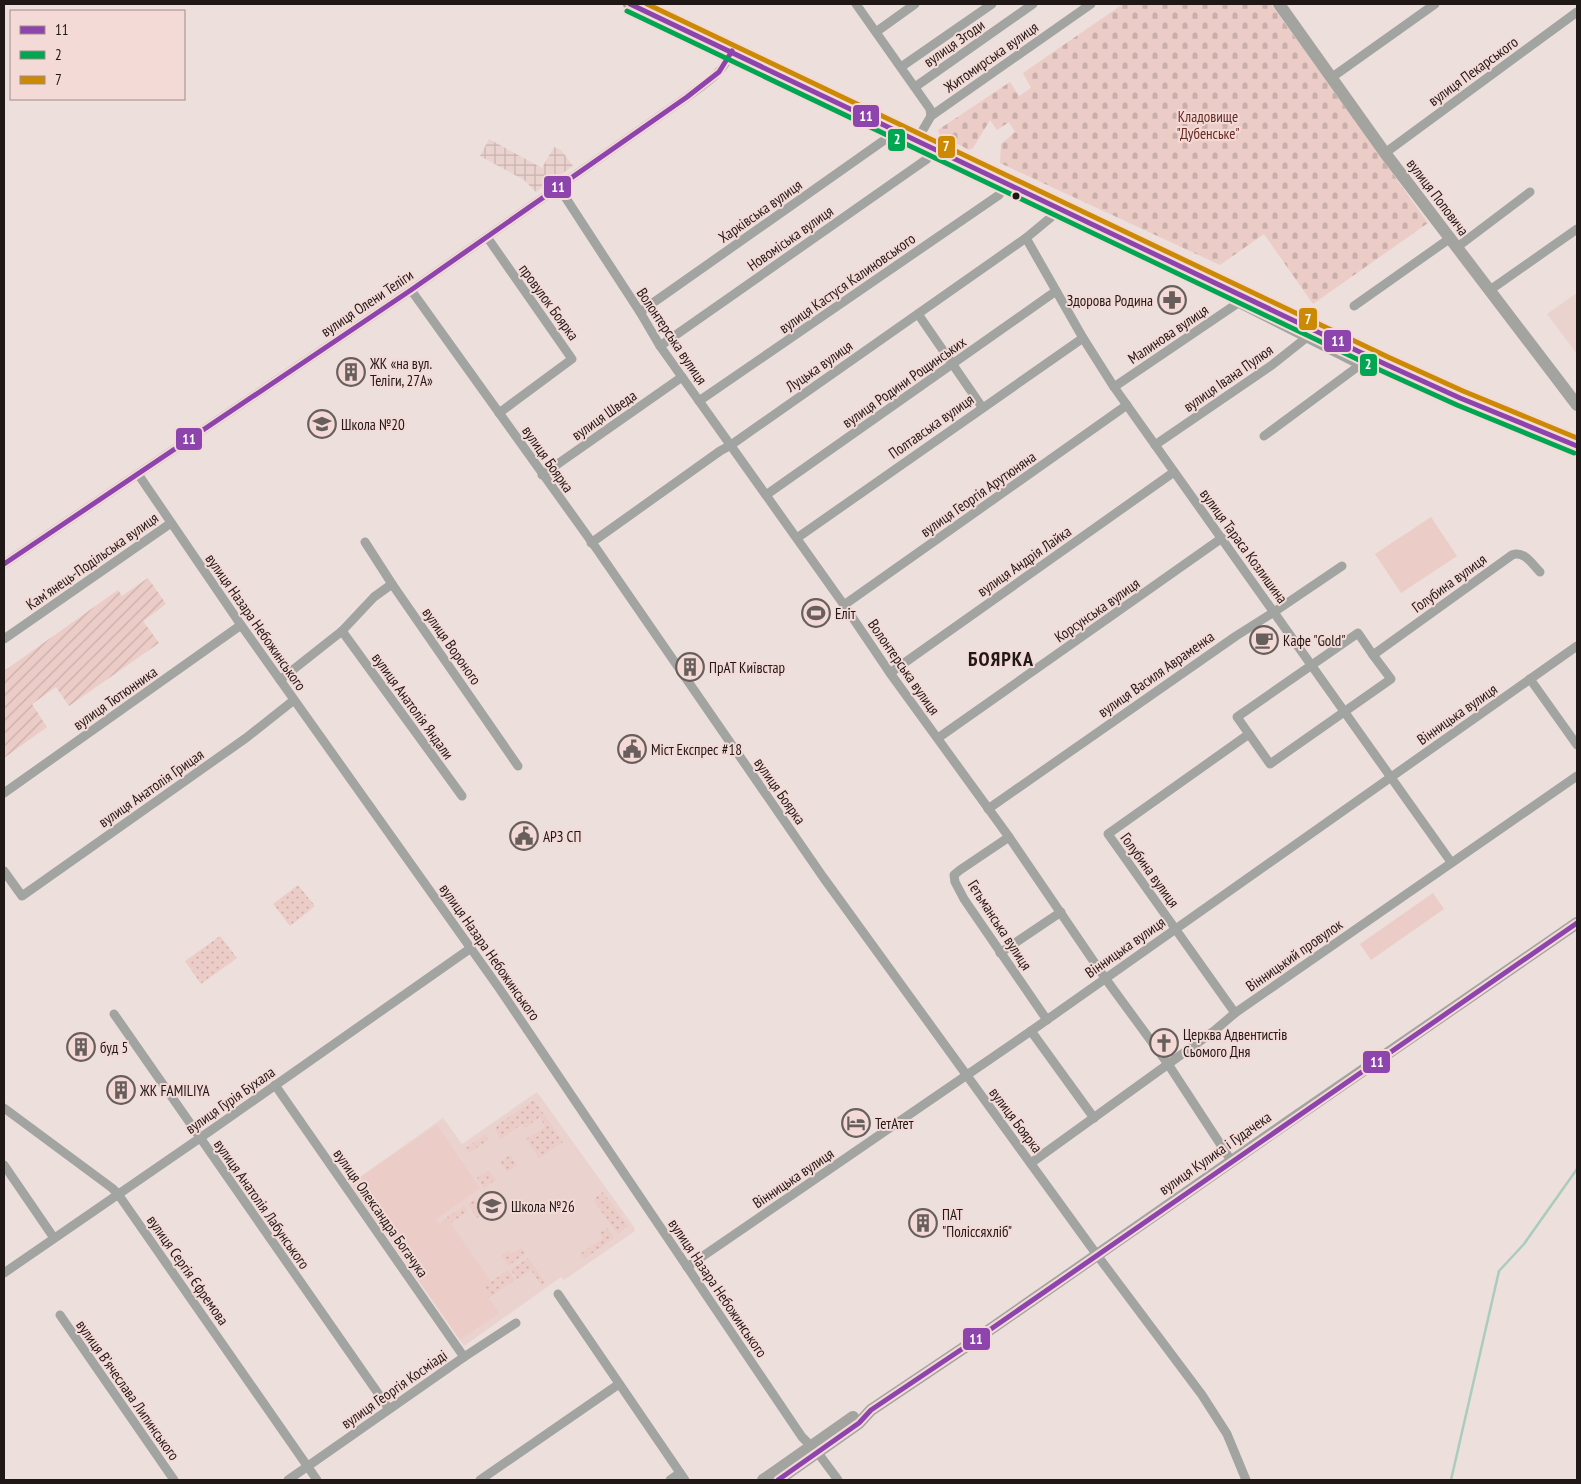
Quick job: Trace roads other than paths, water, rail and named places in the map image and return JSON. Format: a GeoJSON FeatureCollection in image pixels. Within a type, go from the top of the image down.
{"type":"FeatureCollection","features":[{"type":"Feature","properties":{"kind":"main road"},"geometry":{"type":"LineString","coordinates":[[630,4],[732,50],[1060,209],[1311,334],[1577,446]]}},
{"type":"Feature","properties":{"kind":"main road","name":"вулиця Поповича"},"geometry":{"type":"LineString","coordinates":[[1281,4],[1385,153],[1577,405]]}},
{"type":"Feature","properties":{"kind":"main road","name":"вулиця Кулика і Гудачека"},"geometry":{"type":"LineString","coordinates":[[763,1480],[859,1423],[871,1410],[1577,923]]}},
{"type":"Feature","properties":{"kind":"main road","name":"вулиця Кулика і Гудачека"},"geometry":{"type":"LineString","coordinates":[[778,1480],[814,1450]]}},
{"type":"Feature","properties":{"kind":"street"},"geometry":{"type":"LineString","coordinates":[[856,4],[930,109],[932,116],[917,140]]}},
{"type":"Feature","properties":{"kind":"street"},"geometry":{"type":"LineString","coordinates":[[876,32],[915,4]]}},
{"type":"Feature","properties":{"kind":"street"},"geometry":{"type":"LineString","coordinates":[[901,67],[992,4]]}},
{"type":"Feature","properties":{"kind":"street","name":"вулиця Згоди"},"geometry":{"type":"LineString","coordinates":[[915,87],[1033,4]]}},
{"type":"Feature","properties":{"kind":"street","name":"Житомирська вулиця"},"geometry":{"type":"LineString","coordinates":[[932,116],[1091,4]]}},
{"type":"Feature","properties":{"kind":"street"},"geometry":{"type":"LineString","coordinates":[[1331,78],[1435,4]]}},
{"type":"Feature","properties":{"kind":"street","name":"вулиця Пекарського"},"geometry":{"type":"LineString","coordinates":[[1385,153],[1577,12]]}},
{"type":"Feature","properties":{"kind":"street","name":"вулиця Олени Теліги"},"geometry":{"type":"LineString","coordinates":[[4,564],[410,290],[716,75],[726,64],[732,50]]}},
{"type":"Feature","properties":{"kind":"street","name":"Харківська вулиця"},"geometry":{"type":"LineString","coordinates":[[640,312],[883,141],[895,130]]}},
{"type":"Feature","properties":{"kind":"street","name":"Новоміська вулиця"},"geometry":{"type":"LineString","coordinates":[[660,346],[927,160],[932,148]]}},
{"type":"Feature","properties":{"kind":"street","name":"вулиця Кастуся Калиновського"},"geometry":{"type":"LineString","coordinates":[[699,401],[999,195],[1006,183]]}},
{"type":"Feature","properties":{"kind":"street","name":"Волонтерська вулиця"},"geometry":{"type":"LineString","coordinates":[[558,186],[660,346],[797,538],[890,673],[1009,837],[1105,978],[1168,1064],[1232,1162]]}},
{"type":"Feature","properties":{"kind":"street"},"geometry":{"type":"LineString","coordinates":[[1354,306],[1530,192]]}},
{"type":"Feature","properties":{"kind":"street","name":"Луцька вулиця"},"geometry":{"type":"LineString","coordinates":[[591,543],[720,450],[731,445],[1026,238],[1060,209]]}},
{"type":"Feature","properties":{"kind":"street"},"geometry":{"type":"LineString","coordinates":[[1490,290],[1577,229]]}},
{"type":"Feature","properties":{"kind":"street","name":"провулок Боярка"},"geometry":{"type":"LineString","coordinates":[[486,236],[572,359],[499,414]]}},
{"type":"Feature","properties":{"kind":"street","name":"вулиця Тараса Козлишина"},"geometry":{"type":"LineString","coordinates":[[1026,238],[1083,338],[1114,387],[1451,862]]}},
{"type":"Feature","properties":{"kind":"street","name":"вулиця Боярка"},"geometry":{"type":"LineString","coordinates":[[410,290],[591,543],[823,877],[966,1076],[1202,1396],[1227,1434],[1246,1480]]}},
{"type":"Feature","properties":{"kind":"street","name":"вулиця Родини Рощинських"},"geometry":{"type":"LineString","coordinates":[[766,495],[1056,291]]}},
{"type":"Feature","properties":{"kind":"street","name":"Малинова вулиця"},"geometry":{"type":"LineString","coordinates":[[1114,387],[1238,303],[1311,334]]}},
{"type":"Feature","properties":{"kind":"street"},"geometry":{"type":"LineString","coordinates":[[918,314],[982,407]]}},
{"type":"Feature","properties":{"kind":"street"},"geometry":{"type":"LineString","coordinates":[[1264,436],[1360,365],[1311,334]]}},
{"type":"Feature","properties":{"kind":"street","name":"вулиця Івана Пулюя"},"geometry":{"type":"LineString","coordinates":[[1155,445],[1272,365],[1311,334]]}},
{"type":"Feature","properties":{"kind":"street","name":"Полтавська вулиця"},"geometry":{"type":"LineString","coordinates":[[797,538],[1083,338]]}},
{"type":"Feature","properties":{"kind":"street","name":"вулиця Шведа"},"geometry":{"type":"LineString","coordinates":[[542,475],[682,377]]}},
{"type":"Feature","properties":{"kind":"street","name":"вулиця Георгія Арутюняна"},"geometry":{"type":"LineString","coordinates":[[844,605],[1128,406]]}},
{"type":"Feature","properties":{"kind":"street","name":"вулиця Андрія Лайка"},"geometry":{"type":"LineString","coordinates":[[890,673],[1174,472]]}},
{"type":"Feature","properties":{"kind":"street","name":"вулиця Назара Небожинського"},"geometry":{"type":"LineString","coordinates":[[138,474],[241,626],[471,948],[802,1437],[838,1480]]}},
{"type":"Feature","properties":{"kind":"street","name":"Камʼянець-Подільська вулиця"},"geometry":{"type":"LineString","coordinates":[[4,639],[171,523]]}},
{"type":"Feature","properties":{"kind":"street","name":"Корсунська вулиця"},"geometry":{"type":"LineString","coordinates":[[938,738],[1222,538]]}},
{"type":"Feature","properties":{"kind":"street","name":"вулиця Вороного"},"geometry":{"type":"LineString","coordinates":[[365,542],[518,766]]}},
{"type":"Feature","properties":{"kind":"street","name":"Голубина вулиця"},"geometry":{"type":"LineString","coordinates":[[1374,655],[1512,555],[1516,553],[1523,554],[1540,572]]}},
{"type":"Feature","properties":{"kind":"street","name":"вулиця Василя Авраменка"},"geometry":{"type":"LineString","coordinates":[[988,809],[1236,636],[1342,566]]}},
{"type":"Feature","properties":{"kind":"street"},"geometry":{"type":"LineString","coordinates":[[280,680],[342,631],[374,597],[392,584]]}},
{"type":"Feature","properties":{"kind":"street","name":"вулиця Тютюнника"},"geometry":{"type":"LineString","coordinates":[[4,793],[241,626]]}},
{"type":"Feature","properties":{"kind":"street","name":"вулиця Анатолія Яндали"},"geometry":{"type":"LineString","coordinates":[[342,631],[462,796]]}},
{"type":"Feature","properties":{"kind":"street"},"geometry":{"type":"LineString","coordinates":[[1358,633],[1391,679],[1270,764],[1237,717],[1312,664],[1358,633]]}},
{"type":"Feature","properties":{"kind":"street","name":"Вінницька вулиця"},"geometry":{"type":"LineString","coordinates":[[687,1267],[1031,1031],[1577,646]]}},
{"type":"Feature","properties":{"kind":"street"},"geometry":{"type":"LineString","coordinates":[[1530,679],[1577,745]]}},
{"type":"Feature","properties":{"kind":"street","name":"вулиця Анатолія Грицая"},"geometry":{"type":"LineString","coordinates":[[4,871],[22,896],[246,738],[294,700]]}},
{"type":"Feature","properties":{"kind":"street","name":"Голубина вулиця"},"geometry":{"type":"LineString","coordinates":[[1235,1013],[1108,834],[1249,734]]}},
{"type":"Feature","properties":{"kind":"street","name":"Вінницький провулок"},"geometry":{"type":"LineString","coordinates":[[1031,1163],[1235,1013],[1577,776]]}},
{"type":"Feature","properties":{"kind":"street","name":"Гетьманська вулиця"},"geometry":{"type":"LineString","coordinates":[[1009,837],[954,874],[954,882],[1046,1020]]}},
{"type":"Feature","properties":{"kind":"street"},"geometry":{"type":"LineString","coordinates":[[1000,953],[1061,912]]}},
{"type":"Feature","properties":{"kind":"street","name":"вулиця Гурія Бухала"},"geometry":{"type":"LineString","coordinates":[[4,1271],[200,1138],[471,948]]}},
{"type":"Feature","properties":{"kind":"street","name":"вулиця Анатолія Лабунського"},"geometry":{"type":"LineString","coordinates":[[114,1014],[389,1409]]}},
{"type":"Feature","properties":{"kind":"street"},"geometry":{"type":"LineString","coordinates":[[1031,1031],[1094,1118]]}},
{"type":"Feature","properties":{"kind":"street","name":"вулиця Олександра Богачука"},"geometry":{"type":"LineString","coordinates":[[275,1085],[464,1357]]}},
{"type":"Feature","properties":{"kind":"street","name":"вулиця Сергія Єфремова"},"geometry":{"type":"LineString","coordinates":[[4,1108],[118,1194],[317,1480]]}},
{"type":"Feature","properties":{"kind":"street"},"geometry":{"type":"LineString","coordinates":[[4,1165],[54,1238]]}},
{"type":"Feature","properties":{"kind":"street"},"geometry":{"type":"LineString","coordinates":[[558,1294],[682,1477],[670,1480]]}},
{"type":"Feature","properties":{"kind":"street","name":"вулиця Вʼячеслава Липинського"},"geometry":{"type":"LineString","coordinates":[[60,1316],[174,1480]]}},
{"type":"Feature","properties":{"kind":"street","name":"вулиця Георгія Косміаді"},"geometry":{"type":"LineString","coordinates":[[288,1480],[516,1323]]}},
{"type":"Feature","properties":{"kind":"street"},"geometry":{"type":"LineString","coordinates":[[480,1480],[619,1384]]}},
{"type":"Feature","properties":{"kind":"waterway"},"geometry":{"type":"LineString","coordinates":[[1451,1480],[1499,1271],[1524,1244],[1577,1169]]}},
{"type":"Feature","properties":{"kind":"place","name":"Здорова Родина"},"geometry":{"type":"Point","coordinates":[1172,300]}},
{"type":"Feature","properties":{"kind":"place","name":"ЖК «на вул. Теліги, 27А»"},"geometry":{"type":"Point","coordinates":[351,372]}},
{"type":"Feature","properties":{"kind":"place","name":"Школа №20"},"geometry":{"type":"Point","coordinates":[322,424]}},
{"type":"Feature","properties":{"kind":"place","name":"Еліт"},"geometry":{"type":"Point","coordinates":[816,613]}},
{"type":"Feature","properties":{"kind":"place","name":"Кафе \"Gold\""},"geometry":{"type":"Point","coordinates":[1264,640]}},
{"type":"Feature","properties":{"kind":"place","name":"ПрАТ Київстар"},"geometry":{"type":"Point","coordinates":[690,667]}},
{"type":"Feature","properties":{"kind":"place","name":"Міст Експрес #18"},"geometry":{"type":"Point","coordinates":[632,749]}},
{"type":"Feature","properties":{"kind":"place","name":"АРЗ СП"},"geometry":{"type":"Point","coordinates":[524,836]}},
{"type":"Feature","properties":{"kind":"place","name":"Церква Адвентистів Сьомого Дня"},"geometry":{"type":"Point","coordinates":[1164,1043]}},
{"type":"Feature","properties":{"kind":"place","name":"буд 5"},"geometry":{"type":"Point","coordinates":[81,1047]}},
{"type":"Feature","properties":{"kind":"place","name":"ЖК FAMILIYA"},"geometry":{"type":"Point","coordinates":[121,1090]}},
{"type":"Feature","properties":{"kind":"place","name":"ТетАтет"},"geometry":{"type":"Point","coordinates":[856,1123]}},
{"type":"Feature","properties":{"kind":"place","name":"Школа №26"},"geometry":{"type":"Point","coordinates":[492,1206]}},
{"type":"Feature","properties":{"kind":"place","name":"ПАТ \"Поліссяхліб\""},"geometry":{"type":"Point","coordinates":[923,1223]}},
{"type":"Feature","properties":{"kind":"district","name":"БОЯРКА"},"geometry":{"type":"Point","coordinates":[1001,659]}},
{"type":"Feature","properties":{"kind":"park label","name":"Кладовище \"Дубенське\""},"geometry":{"type":"Point","coordinates":[1208,124]}}]}
